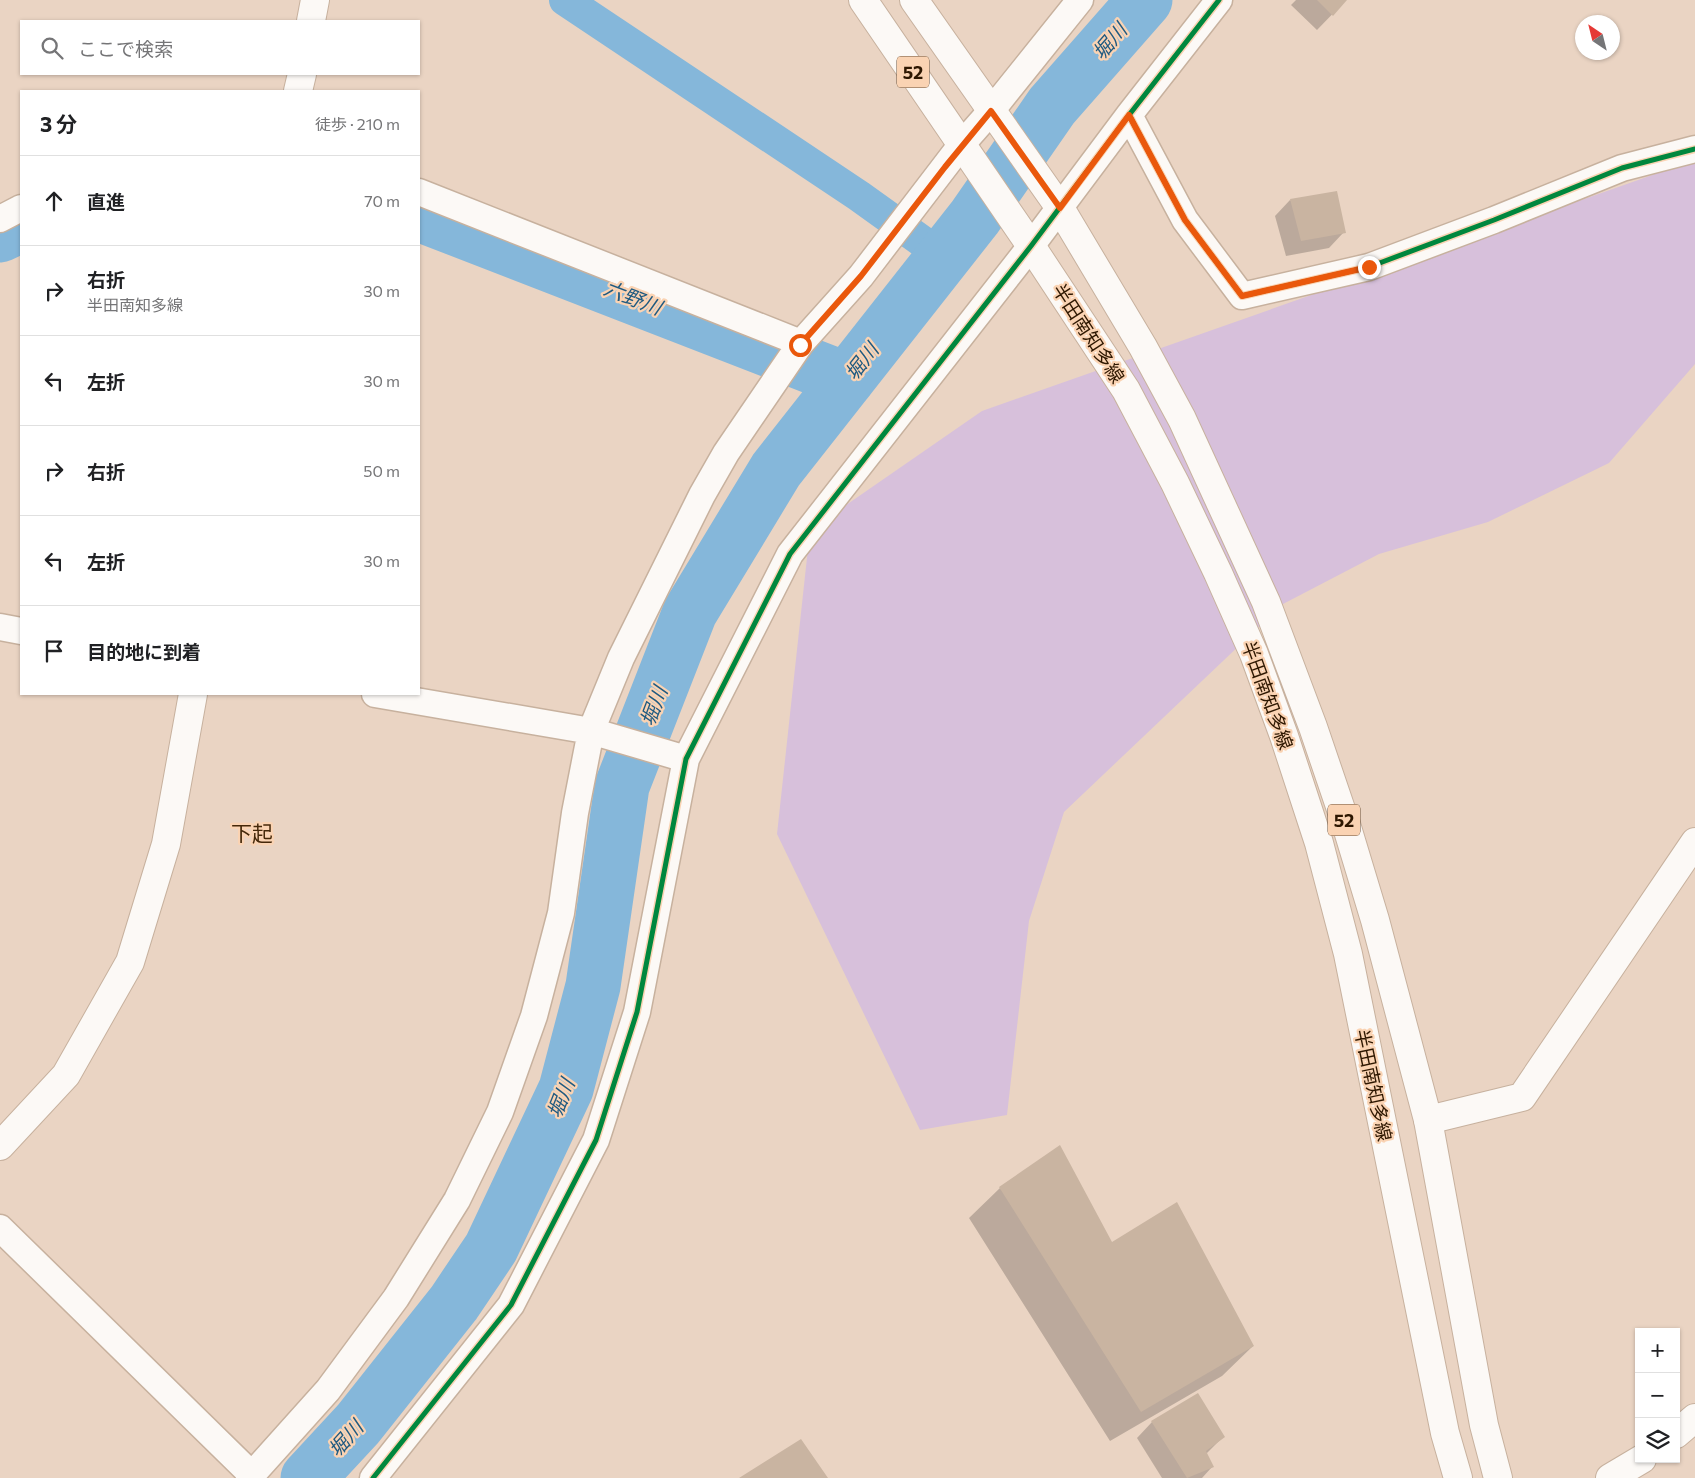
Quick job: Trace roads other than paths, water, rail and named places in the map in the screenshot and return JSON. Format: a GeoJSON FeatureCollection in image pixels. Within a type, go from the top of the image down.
{"type":"FeatureCollection","features":[{"type":"Feature","properties":{"kind":"main road"},"geometry":{"type":"LineString","coordinates":[[311,20],[315,0]]}},
{"type":"Feature","properties":{"kind":"main road","name":"半田南知多線"},"geometry":{"type":"LineString","coordinates":[[863,0],[1032,246],[1126,390],[1175,483],[1254,654],[1284,736],[1319,843],[1348,954],[1445,1433],[1458,1478]]}},
{"type":"Feature","properties":{"kind":"main road","name":"半田南知多線"},"geometry":{"type":"LineString","coordinates":[[914,0],[1060,208],[1143,347],[1182,419],[1266,602],[1313,727],[1346,824],[1375,920],[1428,1120],[1484,1425],[1498,1478]]}},
{"type":"Feature","properties":{"kind":"main road"},"geometry":{"type":"LineString","coordinates":[[298,90],[302,75]]}},
{"type":"Feature","properties":{"kind":"main road"},"geometry":{"type":"LineString","coordinates":[[0,1146],[66,1075],[130,962],[166,844],[193,695]]}},
{"type":"Feature","properties":{"kind":"main road"},"geometry":{"type":"LineString","coordinates":[[1428,1120],[1522,1097],[1695,842]]}},
{"type":"Feature","properties":{"kind":"main road"},"geometry":{"type":"LineString","coordinates":[[1680,1431],[1695,1418]]}},
{"type":"Feature","properties":{"kind":"main road"},"geometry":{"type":"LineString","coordinates":[[1610,1478],[1635,1463]]}},
{"type":"Feature","properties":{"kind":"street"},"geometry":{"type":"LineString","coordinates":[[0,1228],[250,1476],[328,1390],[396,1298],[457,1200],[500,1112],[534,1016],[561,913],[575,813],[591,731],[622,658],[702,495],[726,453],[800,344],[861,276],[962,144],[991,111],[1080,0]]}},
{"type":"Feature","properties":{"kind":"street"},"geometry":{"type":"LineString","coordinates":[[373,1478],[511,1306],[596,1140],[637,1012],[686,759],[790,554],[1032,246],[1129,115],[1219,0]]}},
{"type":"Feature","properties":{"kind":"street"},"geometry":{"type":"LineString","coordinates":[[1129,115],[1185,220],[1242,296],[1369,267],[1494,220],[1622,168],[1695,149]]}},
{"type":"Feature","properties":{"kind":"street"},"geometry":{"type":"LineString","coordinates":[[420,192],[800,344]]}},
{"type":"Feature","properties":{"kind":"street"},"geometry":{"type":"LineString","coordinates":[[0,218],[20,208]]}},
{"type":"Feature","properties":{"kind":"street"},"geometry":{"type":"LineString","coordinates":[[0,627],[20,631]]}},
{"type":"Feature","properties":{"kind":"street"},"geometry":{"type":"LineString","coordinates":[[382,695],[591,731],[686,759]]}},
{"type":"Feature","properties":{"kind":"waterway"},"geometry":{"type":"LineString","coordinates":[[565,0],[859,196],[944,257]]}},
{"type":"Feature","properties":{"kind":"waterway","name":"堀川"},"geometry":{"type":"LineString","coordinates":[[308,1478],[358,1424],[454,1303],[491,1248],[566,1089],[593,986],[622,786],[690,612],[776,470],[975,217],[1052,106],[1145,0]]}},
{"type":"Feature","properties":{"kind":"waterway","name":"六野川"},"geometry":{"type":"LineString","coordinates":[[420,214],[847,380]]}},
{"type":"Feature","properties":{"kind":"waterway","name":"六野川"},"geometry":{"type":"LineString","coordinates":[[0,235],[20,225]]}},
{"type":"Feature","properties":{"kind":"district","name":"下起"},"geometry":{"type":"Point","coordinates":[252,832]}}]}
